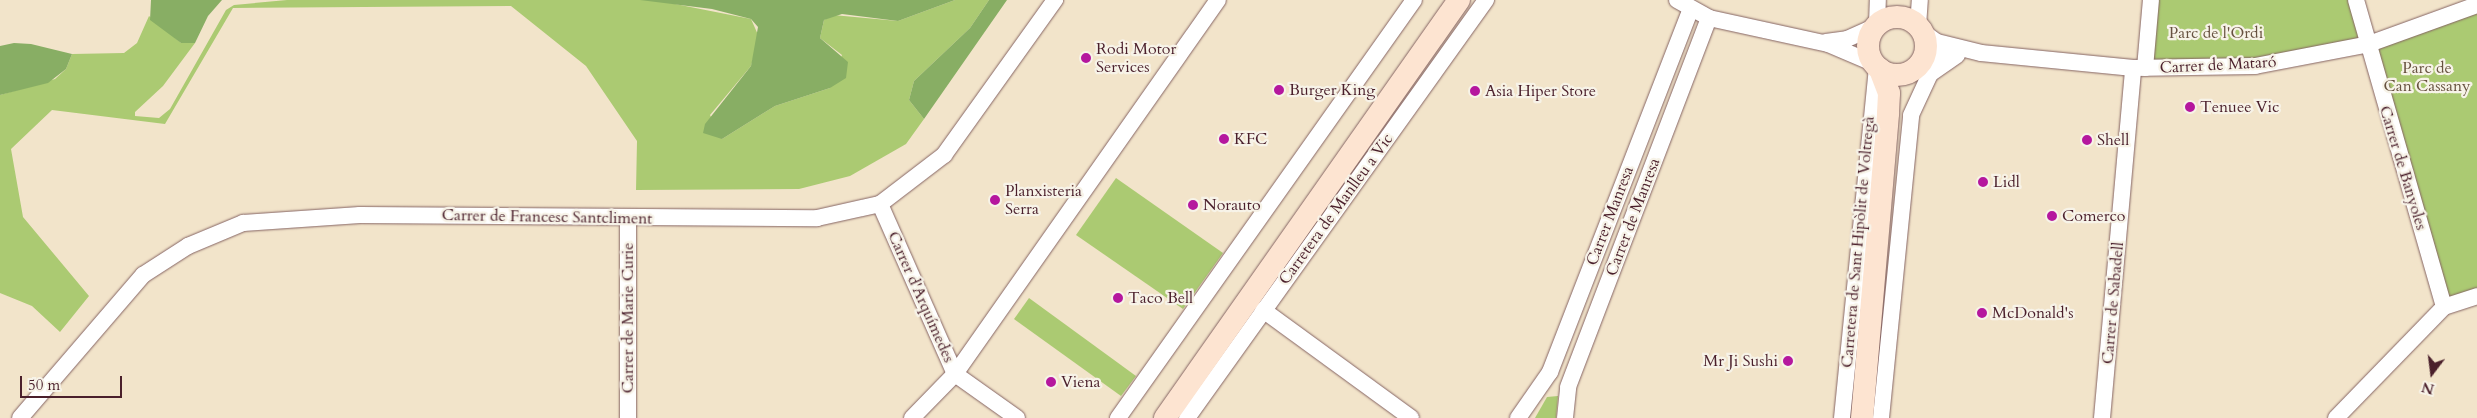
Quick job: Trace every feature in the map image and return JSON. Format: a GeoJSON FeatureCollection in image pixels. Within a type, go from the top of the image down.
{"type":"FeatureCollection","features":[{"type":"Feature","properties":{"kind":"street","name":"Carrer de Francesc Santcliment"},"geometry":{"type":"LineString","coordinates":[[20,418],[143,275],[188,246],[242,223],[360,215],[817,218],[880,204],[944,155],[1054,0]]}},
{"type":"Feature","properties":{"kind":"street"},"geometry":{"type":"LineString","coordinates":[[912,418],[955,374],[1218,0]]}},
{"type":"Feature","properties":{"kind":"street"},"geometry":{"type":"LineString","coordinates":[[1118,418],[1414,0]]}},
{"type":"Feature","properties":{"kind":"street","name":"Carretera de Manlleu a Vic"},"geometry":{"type":"LineString","coordinates":[[1165,418],[1459,0]]}},
{"type":"Feature","properties":{"kind":"street","name":"Carretera de Manlleu a Vic"},"geometry":{"type":"LineString","coordinates":[[1187,418],[1486,0]]}},
{"type":"Feature","properties":{"kind":"street"},"geometry":{"type":"LineString","coordinates":[[1877,67],[1868,47],[1875,26],[1878,0]]}},
{"type":"Feature","properties":{"kind":"street"},"geometry":{"type":"LineString","coordinates":[[1911,19],[1920,0]]}},
{"type":"Feature","properties":{"kind":"street","name":"Carrer de Sabadell"},"geometry":{"type":"LineString","coordinates":[[2102,418],[2139,68],[2151,0]]}},
{"type":"Feature","properties":{"kind":"street","name":"Carrer de Banyoles"},"geometry":{"type":"LineString","coordinates":[[2356,0],[2444,307]]}},
{"type":"Feature","properties":{"kind":"street"},"geometry":{"type":"LineString","coordinates":[[1684,4],[1709,18],[1816,42],[1899,74],[1918,65],[1926,47],[1911,19]]}},
{"type":"Feature","properties":{"kind":"street","name":"Carrer Manresa"},"geometry":{"type":"LineString","coordinates":[[1518,418],[1550,372],[1684,4]]}},
{"type":"Feature","properties":{"kind":"street","name":"Carrer de Mataró"},"geometry":{"type":"LineString","coordinates":[[1911,19],[1937,42],[1981,53],[2139,68],[2255,66],[2369,44],[2477,5]]}},
{"type":"Feature","properties":{"kind":"street","name":"Carrer de Manresa"},"geometry":{"type":"LineString","coordinates":[[1566,418],[1568,387],[1709,18]]}},
{"type":"Feature","properties":{"kind":"street"},"geometry":{"type":"LineString","coordinates":[[1816,42],[1847,39],[1875,26],[1911,19]]}},
{"type":"Feature","properties":{"kind":"street","name":"Carrer de Mataró"},"geometry":{"type":"LineString","coordinates":[[1918,65],[1957,55],[1981,53]]}},
{"type":"Feature","properties":{"kind":"street","name":"Carretera de Sant Hipòlit de Voltregà"},"geometry":{"type":"LineString","coordinates":[[1881,418],[1905,162],[1917,94],[1930,74],[1957,55]]}},
{"type":"Feature","properties":{"kind":"street","name":"Carretera de Sant Hipòlit de Voltregà"},"geometry":{"type":"LineString","coordinates":[[1905,162],[1888,115],[1895,92],[1918,65]]}},
{"type":"Feature","properties":{"kind":"street","name":"Carretera de Sant Hipòlit de Voltregà"},"geometry":{"type":"LineString","coordinates":[[1862,418],[1889,92],[1877,67]]}},
{"type":"Feature","properties":{"kind":"street","name":"Carretera de Sant Hipòlit de Voltregà"},"geometry":{"type":"LineString","coordinates":[[1842,418],[1877,67]]}},
{"type":"Feature","properties":{"kind":"street","name":"Carrer d'Arquímedes"},"geometry":{"type":"LineString","coordinates":[[880,204],[955,374],[1017,418]]}},
{"type":"Feature","properties":{"kind":"street","name":"Carrer de Marie Curie"},"geometry":{"type":"LineString","coordinates":[[628,218],[628,418]]}},
{"type":"Feature","properties":{"kind":"street"},"geometry":{"type":"LineString","coordinates":[[2336,418],[2444,307],[2477,296]]}},
{"type":"Feature","properties":{"kind":"street"},"geometry":{"type":"LineString","coordinates":[[1263,310],[1411,418]]}},
{"type":"Feature","properties":{"kind":"green space"},"geometry":{"type":"Polygon","coordinates":[[[151,0],[222,0],[208,16],[195,43],[181,43],[150,20],[151,0]]]}},
{"type":"Feature","properties":{"kind":"green space"},"geometry":{"type":"Polygon","coordinates":[[[287,0],[655,0],[751,19],[759,37],[751,66],[710,115],[722,139],[775,106],[830,88],[842,55],[820,38],[824,20],[833,15],[898,21],[955,0],[989,0],[970,28],[914,81],[909,100],[924,119],[906,144],[850,176],[799,189],[636,190],[637,141],[586,66],[511,6],[233,8],[165,124],[52,110],[11,149],[23,217],[89,296],[60,332],[32,306],[0,293],[0,95],[55,79],[66,69],[72,54],[124,53],[137,43],[149,16],[181,43],[195,43],[163,86],[135,112],[135,116],[159,118],[170,109],[226,10],[234,5],[287,0]]]}},
{"type":"Feature","properties":{"kind":"green space"},"geometry":{"type":"Polygon","coordinates":[[[640,0],[955,0],[898,21],[842,14],[824,20],[820,38],[848,62],[846,78],[830,88],[775,106],[722,139],[703,133],[705,124],[751,66],[758,27],[751,19],[712,9],[640,0]]]}},
{"type":"Feature","properties":{"kind":"green space"},"geometry":{"type":"Polygon","coordinates":[[[989,0],[1007,0],[924,119],[909,100],[914,81],[970,28],[989,0]]]}},
{"type":"Feature","properties":{"kind":"green space","name":"Parc de l'Ordi"},"geometry":{"type":"Polygon","coordinates":[[[2151,0],[2356,0],[2369,44],[2326,56],[2145,68],[2151,0]]]}},
{"type":"Feature","properties":{"kind":"green space","name":"Parc de Can Cassany"},"geometry":{"type":"Polygon","coordinates":[[[2477,5],[2477,296],[2444,307],[2369,44],[2477,5]]]}},
{"type":"Feature","properties":{"kind":"green space"},"geometry":{"type":"Polygon","coordinates":[[[14,43],[31,44],[72,54],[66,69],[48,83],[0,95],[0,46],[14,43]]]}},
{"type":"Feature","properties":{"kind":"green space"},"geometry":{"type":"Polygon","coordinates":[[[1116,178],[1223,253],[1183,309],[1076,235],[1116,178]]]}},
{"type":"Feature","properties":{"kind":"green space"},"geometry":{"type":"Polygon","coordinates":[[[1029,298],[1136,376],[1121,396],[1014,319],[1029,298]]]}},
{"type":"Feature","properties":{"kind":"green space"},"geometry":{"type":"Polygon","coordinates":[[[1558,396],[1556,418],[1535,418],[1547,397],[1558,396]]]}},
{"type":"Feature","properties":{"kind":"place","name":"Rodi Motor Services"},"geometry":{"type":"Point","coordinates":[1086,58]}},
{"type":"Feature","properties":{"kind":"place","name":"Burger King"},"geometry":{"type":"Point","coordinates":[1279,90]}},
{"type":"Feature","properties":{"kind":"place","name":"Asia Hiper Store"},"geometry":{"type":"Point","coordinates":[1475,91]}},
{"type":"Feature","properties":{"kind":"place","name":"Tenuee Vic"},"geometry":{"type":"Point","coordinates":[2190,107]}},
{"type":"Feature","properties":{"kind":"place","name":"KFC"},"geometry":{"type":"Point","coordinates":[1224,139]}},
{"type":"Feature","properties":{"kind":"place","name":"Shell"},"geometry":{"type":"Point","coordinates":[2087,140]}},
{"type":"Feature","properties":{"kind":"place","name":"Lidl"},"geometry":{"type":"Point","coordinates":[1983,182]}},
{"type":"Feature","properties":{"kind":"place","name":"Planxisteria Serra"},"geometry":{"type":"Point","coordinates":[995,200]}},
{"type":"Feature","properties":{"kind":"place","name":"Norauto"},"geometry":{"type":"Point","coordinates":[1193,205]}},
{"type":"Feature","properties":{"kind":"place","name":"Comerco"},"geometry":{"type":"Point","coordinates":[2052,216]}},
{"type":"Feature","properties":{"kind":"place","name":"Taco Bell"},"geometry":{"type":"Point","coordinates":[1118,298]}},
{"type":"Feature","properties":{"kind":"place","name":"McDonald's"},"geometry":{"type":"Point","coordinates":[1982,313]}},
{"type":"Feature","properties":{"kind":"place","name":"Mr Ji Sushi"},"geometry":{"type":"Point","coordinates":[1788,361]}},
{"type":"Feature","properties":{"kind":"place","name":"Viena"},"geometry":{"type":"Point","coordinates":[1051,382]}}]}
